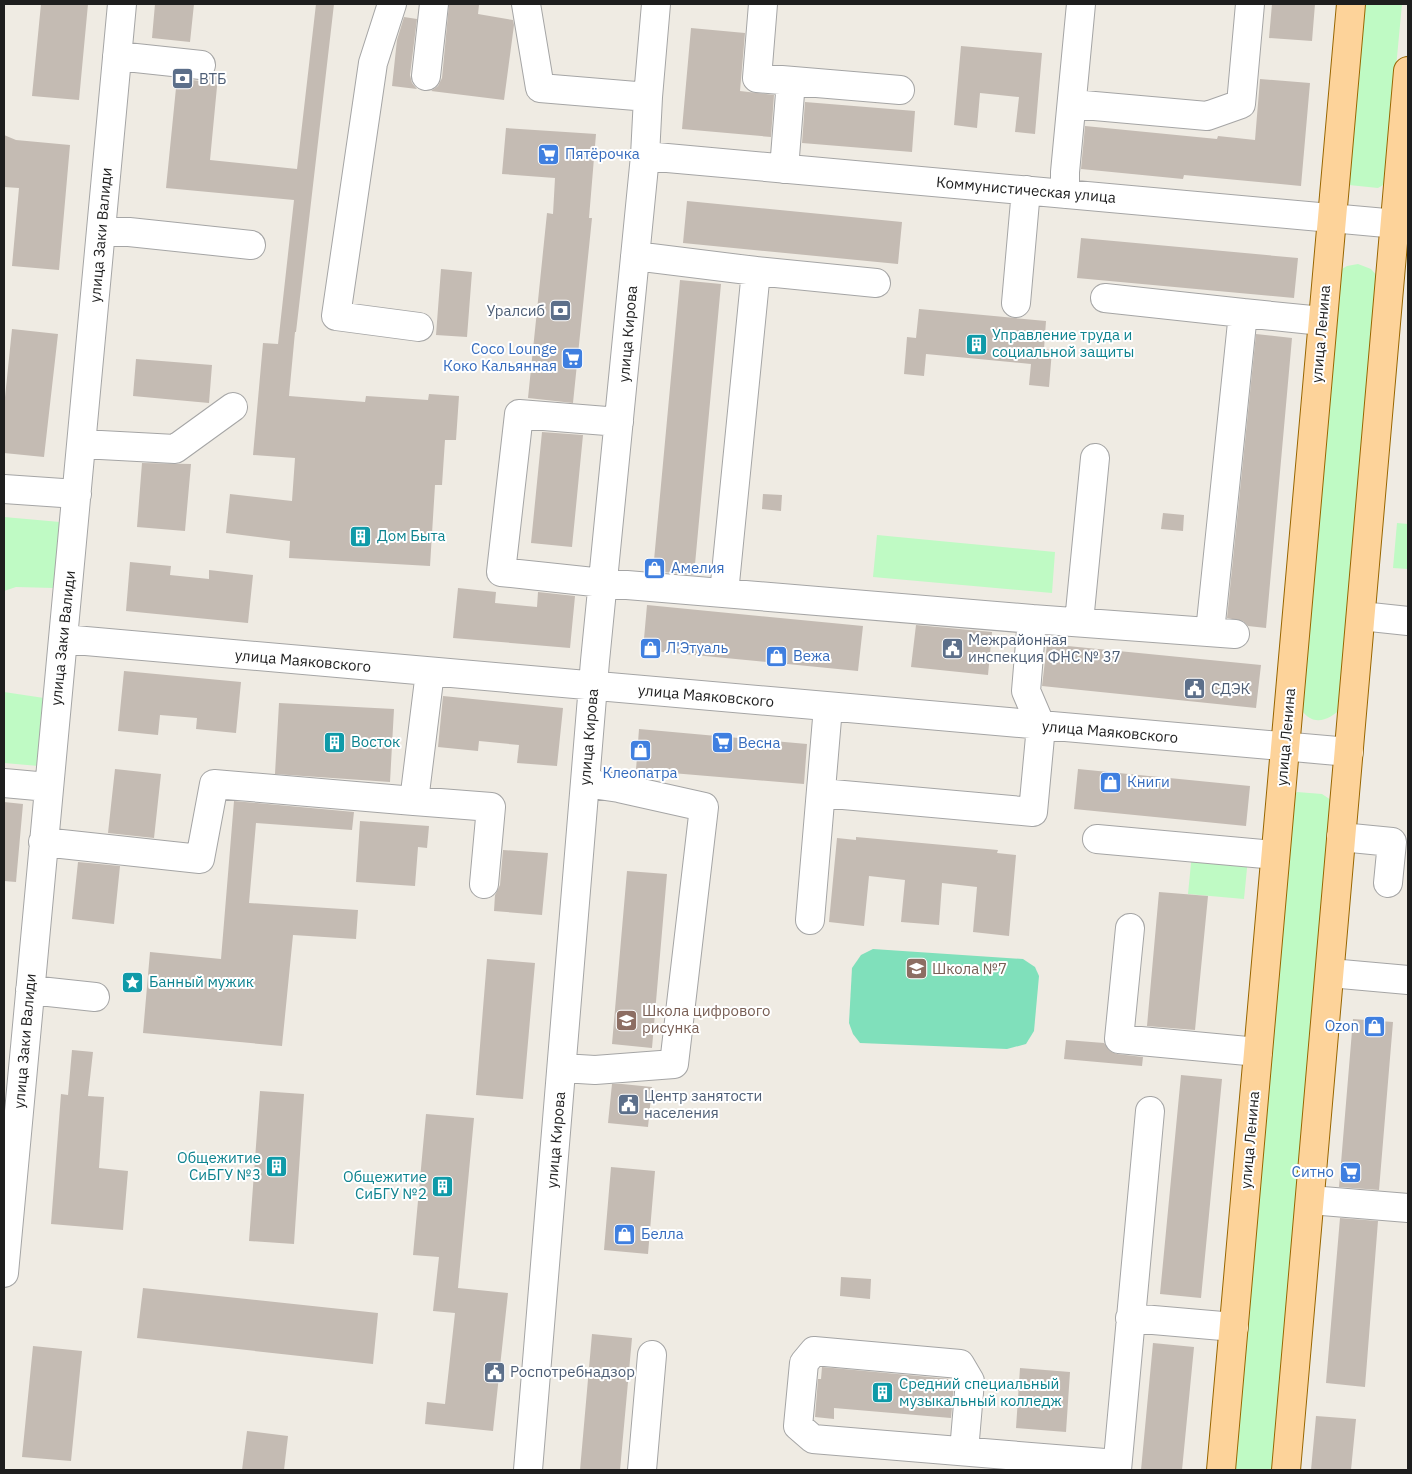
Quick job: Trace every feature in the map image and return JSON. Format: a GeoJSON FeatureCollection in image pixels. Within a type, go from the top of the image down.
{"type":"FeatureCollection","features":[{"type":"Feature","properties":{"kind":"main road","name":"улица Ленина"},"geometry":{"type":"LineString","coordinates":[[1221,1470],[1350,4]]}},
{"type":"Feature","properties":{"kind":"main road"},"geometry":{"type":"LineString","coordinates":[[1286,1470],[1361,616],[1402,224],[1408,75]]}},
{"type":"Feature","properties":{"kind":"street","name":"улица Заки Валиди"},"geometry":{"type":"LineString","coordinates":[[4,1273],[122,4]]}},
{"type":"Feature","properties":{"kind":"street"},"geometry":{"type":"LineString","coordinates":[[392,4],[373,63],[336,316],[418,327]]}},
{"type":"Feature","properties":{"kind":"street"},"geometry":{"type":"LineString","coordinates":[[426,76],[434,4]]}},
{"type":"Feature","properties":{"kind":"street"},"geometry":{"type":"LineString","coordinates":[[526,4],[540,88],[648,96]]}},
{"type":"Feature","properties":{"kind":"street","name":"улица Кирова"},"geometry":{"type":"LineString","coordinates":[[528,1470],[593,686],[645,156],[656,4]]}},
{"type":"Feature","properties":{"kind":"street"},"geometry":{"type":"LineString","coordinates":[[763,4],[757,78],[900,90]]}},
{"type":"Feature","properties":{"kind":"street"},"geometry":{"type":"LineString","coordinates":[[1065,194],[1081,4]]}},
{"type":"Feature","properties":{"kind":"street"},"geometry":{"type":"LineString","coordinates":[[1072,104],[1207,116],[1241,104],[1250,4]]}},
{"type":"Feature","properties":{"kind":"street"},"geometry":{"type":"LineString","coordinates":[[117,56],[201,65]]}},
{"type":"Feature","properties":{"kind":"street"},"geometry":{"type":"LineString","coordinates":[[784,169],[792,81]]}},
{"type":"Feature","properties":{"kind":"street","name":"Коммунистическая улица"},"geometry":{"type":"LineString","coordinates":[[645,156],[1402,224]]}},
{"type":"Feature","properties":{"kind":"street"},"geometry":{"type":"LineString","coordinates":[[1016,302],[1026,190]]}},
{"type":"Feature","properties":{"kind":"street"},"geometry":{"type":"LineString","coordinates":[[101,232],[130,232],[251,245]]}},
{"type":"Feature","properties":{"kind":"street"},"geometry":{"type":"LineString","coordinates":[[635,256],[756,271],[876,282]]}},
{"type":"Feature","properties":{"kind":"street"},"geometry":{"type":"LineString","coordinates":[[724,593],[756,271]]}},
{"type":"Feature","properties":{"kind":"street"},"geometry":{"type":"LineString","coordinates":[[1105,298],[1322,321]]}},
{"type":"Feature","properties":{"kind":"street"},"geometry":{"type":"LineString","coordinates":[[619,422],[519,414],[501,572],[603,583],[1223,633],[1244,312]]}},
{"type":"Feature","properties":{"kind":"street"},"geometry":{"type":"LineString","coordinates":[[82,444],[175,449],[233,407]]}},
{"type":"Feature","properties":{"kind":"street"},"geometry":{"type":"LineString","coordinates":[[1079,622],[1096,458]]}},
{"type":"Feature","properties":{"kind":"street"},"geometry":{"type":"LineString","coordinates":[[4,489],[77,494]]}},
{"type":"Feature","properties":{"kind":"street"},"geometry":{"type":"LineString","coordinates":[[1361,616],[1408,621]]}},
{"type":"Feature","properties":{"kind":"street"},"geometry":{"type":"LineString","coordinates":[[821,793],[1034,812],[1041,726],[1026,691],[1032,619]]}},
{"type":"Feature","properties":{"kind":"street","name":"улица Маяковского"},"geometry":{"type":"LineString","coordinates":[[64,639],[1349,752]]}},
{"type":"Feature","properties":{"kind":"street"},"geometry":{"type":"LineString","coordinates":[[414,801],[430,672]]}},
{"type":"Feature","properties":{"kind":"street"},"geometry":{"type":"LineString","coordinates":[[810,920],[828,707]]}},
{"type":"Feature","properties":{"kind":"street"},"geometry":{"type":"LineString","coordinates":[[4,783],[48,787]]}},
{"type":"Feature","properties":{"kind":"street"},"geometry":{"type":"LineString","coordinates":[[562,1068],[595,1070],[674,1064],[704,807],[619,788],[585,783]]}},
{"type":"Feature","properties":{"kind":"street"},"geometry":{"type":"LineString","coordinates":[[43,842],[200,859],[214,784],[490,807],[484,884]]}},
{"type":"Feature","properties":{"kind":"street"},"geometry":{"type":"LineString","coordinates":[[1341,837],[1392,842],[1388,883]]}},
{"type":"Feature","properties":{"kind":"street"},"geometry":{"type":"LineString","coordinates":[[1097,839],[1275,855]]}},
{"type":"Feature","properties":{"kind":"street"},"geometry":{"type":"LineString","coordinates":[[1130,928],[1119,1039],[1258,1052]]}},
{"type":"Feature","properties":{"kind":"street"},"geometry":{"type":"LineString","coordinates":[[1330,973],[1408,980]]}},
{"type":"Feature","properties":{"kind":"street"},"geometry":{"type":"LineString","coordinates":[[30,990],[95,997]]}},
{"type":"Feature","properties":{"kind":"street"},"geometry":{"type":"LineString","coordinates":[[964,1451],[970,1381],[960,1364],[814,1351],[804,1363],[798,1426],[813,1439],[964,1451],[1117,1467],[1150,1111]]}},
{"type":"Feature","properties":{"kind":"street"},"geometry":{"type":"LineString","coordinates":[[1310,1200],[1408,1208]]}},
{"type":"Feature","properties":{"kind":"street"},"geometry":{"type":"LineString","coordinates":[[1130,1318],[1234,1327]]}},
{"type":"Feature","properties":{"kind":"street"},"geometry":{"type":"LineString","coordinates":[[642,1470],[652,1355]]}},
{"type":"Feature","properties":{"kind":"green space"},"geometry":{"type":"Polygon","coordinates":[[[1362,4],[1402,4],[1385,184],[1378,188],[1349,185],[1346,180],[1362,4]]]}},
{"type":"Feature","properties":{"kind":"green space"},"geometry":{"type":"Polygon","coordinates":[[[1358,264],[1371,269],[1379,278],[1343,707],[1331,717],[1313,720],[1298,705],[1337,272],[1347,266],[1358,264]]]}},
{"type":"Feature","properties":{"kind":"green space"},"geometry":{"type":"Polygon","coordinates":[[[4,517],[60,522],[54,588],[16,587],[4,591],[4,517]]]}},
{"type":"Feature","properties":{"kind":"green space"},"geometry":{"type":"Polygon","coordinates":[[[1397,523],[1408,524],[1408,569],[1393,568],[1397,523]]]}},
{"type":"Feature","properties":{"kind":"green space"},"geometry":{"type":"Polygon","coordinates":[[[877,535],[1055,552],[1052,593],[873,577],[877,535]]]}},
{"type":"Feature","properties":{"kind":"green space"},"geometry":{"type":"Polygon","coordinates":[[[4,692],[44,698],[39,766],[4,763],[4,692]]]}},
{"type":"Feature","properties":{"kind":"green space"},"geometry":{"type":"Polygon","coordinates":[[[1297,792],[1322,794],[1331,800],[1275,1470],[1227,1470],[1291,797],[1297,792]]]}},
{"type":"Feature","properties":{"kind":"green space"},"geometry":{"type":"Polygon","coordinates":[[[1192,853],[1248,858],[1244,899],[1188,894],[1192,853]]]}},
{"type":"Feature","properties":{"kind":"green space"},"geometry":{"type":"Polygon","coordinates":[[[873,949],[1023,959],[1035,967],[1039,976],[1034,1031],[1026,1044],[1007,1049],[860,1043],[853,1034],[849,1023],[852,968],[861,955],[873,949]]]}},
{"type":"Feature","properties":{"kind":"building"},"geometry":{"type":"Polygon","coordinates":[[[41,4],[88,4],[79,100],[32,96],[41,4]]]}},
{"type":"Feature","properties":{"kind":"building"},"geometry":{"type":"Polygon","coordinates":[[[155,4],[194,4],[190,42],[152,38],[155,4]]]}},
{"type":"Feature","properties":{"kind":"building"},"geometry":{"type":"Polygon","coordinates":[[[316,4],[334,4],[289,396],[365,402],[366,396],[428,400],[429,394],[459,396],[456,440],[445,440],[442,485],[435,485],[430,566],[289,558],[290,541],[226,533],[230,494],[292,501],[295,458],[253,455],[263,343],[278,344],[294,200],[166,188],[177,78],[200,81],[212,76],[218,76],[210,160],[297,169],[316,4]]]}},
{"type":"Feature","properties":{"kind":"building"},"geometry":{"type":"Polygon","coordinates":[[[449,4],[479,5],[478,14],[513,20],[514,25],[504,100],[431,91],[438,86],[442,78],[449,4]]]}},
{"type":"Feature","properties":{"kind":"building"},"geometry":{"type":"Polygon","coordinates":[[[1272,4],[1315,4],[1312,41],[1269,38],[1272,4]]]}},
{"type":"Feature","properties":{"kind":"building"},"geometry":{"type":"Polygon","coordinates":[[[404,17],[417,19],[410,75],[412,83],[417,89],[392,86],[397,40],[404,17]]]}},
{"type":"Feature","properties":{"kind":"building"},"geometry":{"type":"Polygon","coordinates":[[[691,28],[745,33],[740,91],[774,95],[771,137],[682,129],[691,28]]]}},
{"type":"Feature","properties":{"kind":"building"},"geometry":{"type":"Polygon","coordinates":[[[961,46],[1042,53],[1035,134],[1015,132],[1019,97],[980,93],[977,128],[954,125],[961,46]]]}},
{"type":"Feature","properties":{"kind":"building"},"geometry":{"type":"Polygon","coordinates":[[[1260,79],[1310,83],[1301,186],[1184,175],[1183,179],[1081,169],[1085,126],[1217,139],[1218,136],[1255,140],[1260,79]]]}},
{"type":"Feature","properties":{"kind":"building"},"geometry":{"type":"Polygon","coordinates":[[[805,102],[915,111],[912,152],[802,143],[805,102]]]}},
{"type":"Feature","properties":{"kind":"building"},"geometry":{"type":"Polygon","coordinates":[[[506,128],[596,134],[589,218],[592,218],[573,403],[528,398],[547,213],[553,214],[555,178],[502,174],[506,128]]]}},
{"type":"Feature","properties":{"kind":"building"},"geometry":{"type":"Polygon","coordinates":[[[4,135],[16,140],[70,145],[59,270],[12,266],[19,188],[4,187],[4,135]]]}},
{"type":"Feature","properties":{"kind":"building"},"geometry":{"type":"Polygon","coordinates":[[[687,201],[902,222],[898,264],[683,243],[687,201]]]}},
{"type":"Feature","properties":{"kind":"building"},"geometry":{"type":"Polygon","coordinates":[[[1081,238],[1298,258],[1294,298],[1077,278],[1081,238]]]}},
{"type":"Feature","properties":{"kind":"building"},"geometry":{"type":"Polygon","coordinates":[[[441,269],[472,272],[467,337],[436,335],[441,269]]]}},
{"type":"Feature","properties":{"kind":"building"},"geometry":{"type":"Polygon","coordinates":[[[680,280],[721,284],[694,575],[653,571],[680,280]]]}},
{"type":"Feature","properties":{"kind":"building","name":"Управление труда и социальной защиты"},"geometry":{"type":"Polygon","coordinates":[[[919,309],[1046,321],[1044,349],[1052,350],[1049,387],[1029,385],[1031,364],[926,354],[924,376],[904,374],[907,337],[916,338],[919,309]]]}},
{"type":"Feature","properties":{"kind":"building"},"geometry":{"type":"Polygon","coordinates":[[[12,329],[58,334],[44,457],[4,453],[4,407],[12,329]]]}},
{"type":"Feature","properties":{"kind":"building"},"geometry":{"type":"Polygon","coordinates":[[[1256,334],[1292,338],[1266,628],[1248,626],[1243,621],[1227,618],[1256,334]]]}},
{"type":"Feature","properties":{"kind":"building"},"geometry":{"type":"Polygon","coordinates":[[[136,359],[212,365],[209,403],[133,396],[136,359]]]}},
{"type":"Feature","properties":{"kind":"building"},"geometry":{"type":"Polygon","coordinates":[[[542,432],[583,435],[572,547],[531,543],[542,432]]]}},
{"type":"Feature","properties":{"kind":"building"},"geometry":{"type":"Polygon","coordinates":[[[142,463],[191,464],[185,531],[137,527],[142,463]]]}},
{"type":"Feature","properties":{"kind":"building"},"geometry":{"type":"Polygon","coordinates":[[[763,494],[782,495],[781,511],[762,509],[763,494]]]}},
{"type":"Feature","properties":{"kind":"building"},"geometry":{"type":"Polygon","coordinates":[[[1163,513],[1184,515],[1183,531],[1161,529],[1163,513]]]}},
{"type":"Feature","properties":{"kind":"building"},"geometry":{"type":"Polygon","coordinates":[[[130,562],[171,566],[170,575],[209,579],[209,570],[253,575],[248,623],[126,611],[130,562]]]}},
{"type":"Feature","properties":{"kind":"building"},"geometry":{"type":"Polygon","coordinates":[[[458,588],[496,592],[495,603],[537,607],[538,592],[575,596],[570,648],[453,638],[458,588]]]}},
{"type":"Feature","properties":{"kind":"building"},"geometry":{"type":"Polygon","coordinates":[[[647,605],[863,626],[858,671],[643,650],[647,605]]]}},
{"type":"Feature","properties":{"kind":"building","name":"Межрайонная инспекция ФНС № 37"},"geometry":{"type":"Polygon","coordinates":[[[916,625],[992,632],[988,675],[911,667],[916,625]]]}},
{"type":"Feature","properties":{"kind":"building"},"geometry":{"type":"Polygon","coordinates":[[[1047,644],[1261,665],[1256,708],[1042,686],[1047,644]]]}},
{"type":"Feature","properties":{"kind":"building"},"geometry":{"type":"Polygon","coordinates":[[[124,671],[241,682],[236,733],[196,729],[197,718],[160,715],[158,735],[118,731],[124,671]]]}},
{"type":"Feature","properties":{"kind":"building"},"geometry":{"type":"Polygon","coordinates":[[[443,696],[563,708],[557,766],[517,763],[519,745],[479,741],[478,751],[438,747],[443,696]]]}},
{"type":"Feature","properties":{"kind":"building","name":"Восток"},"geometry":{"type":"Polygon","coordinates":[[[279,703],[394,709],[390,782],[275,774],[279,703]]]}},
{"type":"Feature","properties":{"kind":"building"},"geometry":{"type":"Polygon","coordinates":[[[639,729],[807,744],[804,784],[636,770],[639,729]]]}},
{"type":"Feature","properties":{"kind":"building"},"geometry":{"type":"Polygon","coordinates":[[[115,769],[161,774],[154,838],[108,833],[115,769]]]}},
{"type":"Feature","properties":{"kind":"building"},"geometry":{"type":"Polygon","coordinates":[[[1078,769],[1250,786],[1246,826],[1074,809],[1078,769]]]}},
{"type":"Feature","properties":{"kind":"building"},"geometry":{"type":"Polygon","coordinates":[[[234,801],[354,812],[352,830],[256,823],[249,903],[358,910],[356,939],[293,935],[282,1046],[143,1033],[150,952],[221,959],[234,801]]]}},
{"type":"Feature","properties":{"kind":"building"},"geometry":{"type":"Polygon","coordinates":[[[4,802],[23,804],[16,882],[4,881],[4,802]]]}},
{"type":"Feature","properties":{"kind":"building"},"geometry":{"type":"Polygon","coordinates":[[[360,821],[429,826],[427,848],[418,847],[415,886],[356,882],[360,821]]]}},
{"type":"Feature","properties":{"kind":"building","name":"Школа №7"},"geometry":{"type":"Polygon","coordinates":[[[856,837],[998,850],[997,853],[1016,855],[1009,936],[973,932],[977,887],[942,883],[939,925],[901,922],[905,880],[869,876],[864,926],[829,922],[837,838],[856,840],[856,837]]]}},
{"type":"Feature","properties":{"kind":"building"},"geometry":{"type":"Polygon","coordinates":[[[503,850],[548,853],[542,915],[494,911],[495,895],[500,885],[503,850]]]}},
{"type":"Feature","properties":{"kind":"building"},"geometry":{"type":"Polygon","coordinates":[[[78,862],[120,866],[114,924],[72,919],[78,862]]]}},
{"type":"Feature","properties":{"kind":"building"},"geometry":{"type":"Polygon","coordinates":[[[627,871],[667,874],[652,1048],[612,1044],[627,871]]]}},
{"type":"Feature","properties":{"kind":"building"},"geometry":{"type":"Polygon","coordinates":[[[1159,892],[1208,896],[1195,1030],[1147,1026],[1159,892]]]}},
{"type":"Feature","properties":{"kind":"building"},"geometry":{"type":"Polygon","coordinates":[[[487,959],[535,963],[523,1099],[476,1095],[487,959]]]}},
{"type":"Feature","properties":{"kind":"building"},"geometry":{"type":"Polygon","coordinates":[[[1353,1019],[1393,1022],[1379,1190],[1339,1187],[1353,1019]]]}},
{"type":"Feature","properties":{"kind":"building"},"geometry":{"type":"Polygon","coordinates":[[[1066,1040],[1104,1043],[1110,1051],[1117,1054],[1143,1057],[1142,1066],[1064,1059],[1066,1040]]]}},
{"type":"Feature","properties":{"kind":"building"},"geometry":{"type":"Polygon","coordinates":[[[72,1050],[93,1052],[88,1096],[104,1097],[99,1168],[128,1171],[123,1230],[51,1224],[61,1094],[68,1095],[72,1050]]]}},
{"type":"Feature","properties":{"kind":"building"},"geometry":{"type":"Polygon","coordinates":[[[1181,1075],[1222,1079],[1201,1298],[1160,1294],[1181,1075]]]}},
{"type":"Feature","properties":{"kind":"building"},"geometry":{"type":"Polygon","coordinates":[[[612,1084],[652,1087],[648,1127],[608,1123],[612,1084]]]}},
{"type":"Feature","properties":{"kind":"building","name":"Общежитие СиБГУ №3"},"geometry":{"type":"Polygon","coordinates":[[[260,1091],[304,1094],[294,1244],[249,1241],[260,1091]]]}},
{"type":"Feature","properties":{"kind":"building"},"geometry":{"type":"Polygon","coordinates":[[[426,1114],[474,1118],[458,1288],[508,1293],[493,1431],[425,1424],[427,1402],[445,1404],[455,1313],[433,1311],[439,1257],[413,1255],[426,1114]]]}},
{"type":"Feature","properties":{"kind":"building"},"geometry":{"type":"Polygon","coordinates":[[[611,1167],[655,1171],[648,1254],[604,1250],[611,1167]]]}},
{"type":"Feature","properties":{"kind":"building"},"geometry":{"type":"Polygon","coordinates":[[[1340,1218],[1378,1221],[1365,1387],[1326,1383],[1340,1218]]]}},
{"type":"Feature","properties":{"kind":"building"},"geometry":{"type":"Polygon","coordinates":[[[841,1277],[871,1279],[870,1299],[840,1296],[841,1277]]]}},
{"type":"Feature","properties":{"kind":"building"},"geometry":{"type":"Polygon","coordinates":[[[143,1288],[378,1313],[373,1364],[137,1338],[143,1288]]]}},
{"type":"Feature","properties":{"kind":"building"},"geometry":{"type":"Polygon","coordinates":[[[592,1334],[632,1338],[620,1470],[580,1470],[592,1334]]]}},
{"type":"Feature","properties":{"kind":"building"},"geometry":{"type":"Polygon","coordinates":[[[1153,1343],[1194,1347],[1182,1470],[1141,1470],[1153,1343]]]}},
{"type":"Feature","properties":{"kind":"building"},"geometry":{"type":"Polygon","coordinates":[[[33,1346],[82,1351],[71,1461],[22,1457],[33,1346]]]}},
{"type":"Feature","properties":{"kind":"building","name":"Средний специальный музыкальный колледж"},"geometry":{"type":"Polygon","coordinates":[[[822,1367],[951,1379],[954,1385],[951,1418],[834,1408],[834,1419],[815,1417],[818,1379],[821,1379],[822,1367]]]}},
{"type":"Feature","properties":{"kind":"building"},"geometry":{"type":"Polygon","coordinates":[[[1020,1368],[1070,1372],[1066,1432],[1016,1428],[1020,1368]]]}},
{"type":"Feature","properties":{"kind":"building"},"geometry":{"type":"Polygon","coordinates":[[[1316,1416],[1356,1419],[1351,1470],[1311,1470],[1316,1416]]]}},
{"type":"Feature","properties":{"kind":"building"},"geometry":{"type":"Polygon","coordinates":[[[247,1431],[288,1436],[284,1470],[242,1470],[247,1431]]]}},
{"type":"Feature","properties":{"kind":"place","name":"ВТБ"},"geometry":{"type":"Point","coordinates":[183,79]}},
{"type":"Feature","properties":{"kind":"place","name":"Пятёрочка"},"geometry":{"type":"Point","coordinates":[549,154]}},
{"type":"Feature","properties":{"kind":"place","name":"Уралсиб"},"geometry":{"type":"Point","coordinates":[561,311]}},
{"type":"Feature","properties":{"kind":"place","name":"Управление труда и социальной защиты"},"geometry":{"type":"Point","coordinates":[976,344]}},
{"type":"Feature","properties":{"kind":"place","name":"Coco Lounge Коко Кальянная"},"geometry":{"type":"Point","coordinates":[573,358]}},
{"type":"Feature","properties":{"kind":"place","name":"Дом Быта"},"geometry":{"type":"Point","coordinates":[361,536]}},
{"type":"Feature","properties":{"kind":"place","name":"Амелия"},"geometry":{"type":"Point","coordinates":[655,568]}},
{"type":"Feature","properties":{"kind":"place","name":"Л'Этуаль"},"geometry":{"type":"Point","coordinates":[650,648]}},
{"type":"Feature","properties":{"kind":"place","name":"Межрайонная инспекция ФНС № 37"},"geometry":{"type":"Point","coordinates":[952,649]}},
{"type":"Feature","properties":{"kind":"place","name":"Вежа"},"geometry":{"type":"Point","coordinates":[777,656]}},
{"type":"Feature","properties":{"kind":"place","name":"СДЭК"},"geometry":{"type":"Point","coordinates":[1195,689]}},
{"type":"Feature","properties":{"kind":"place","name":"Восток"},"geometry":{"type":"Point","coordinates":[335,742]}},
{"type":"Feature","properties":{"kind":"place","name":"Весна"},"geometry":{"type":"Point","coordinates":[722,743]}},
{"type":"Feature","properties":{"kind":"place","name":"Клеопатра"},"geometry":{"type":"Point","coordinates":[640,750]}},
{"type":"Feature","properties":{"kind":"place","name":"Книги"},"geometry":{"type":"Point","coordinates":[1111,782]}},
{"type":"Feature","properties":{"kind":"place","name":"Школа №7"},"geometry":{"type":"Point","coordinates":[916,969]}},
{"type":"Feature","properties":{"kind":"place","name":"Банный мужик"},"geometry":{"type":"Point","coordinates":[133,982]}},
{"type":"Feature","properties":{"kind":"place","name":"Школа цифрового рисунка"},"geometry":{"type":"Point","coordinates":[626,1020]}},
{"type":"Feature","properties":{"kind":"place","name":"Ozon"},"geometry":{"type":"Point","coordinates":[1375,1026]}},
{"type":"Feature","properties":{"kind":"place","name":"Центр занятости населения"},"geometry":{"type":"Point","coordinates":[628,1105]}},
{"type":"Feature","properties":{"kind":"place","name":"Общежитие СиБГУ №3"},"geometry":{"type":"Point","coordinates":[277,1167]}},
{"type":"Feature","properties":{"kind":"place","name":"Ситно"},"geometry":{"type":"Point","coordinates":[1350,1172]}},
{"type":"Feature","properties":{"kind":"place","name":"Общежитие СиБГУ №2"},"geometry":{"type":"Point","coordinates":[443,1186]}},
{"type":"Feature","properties":{"kind":"place","name":"Белла"},"geometry":{"type":"Point","coordinates":[625,1234]}},
{"type":"Feature","properties":{"kind":"place","name":"Роспотребнадзор"},"geometry":{"type":"Point","coordinates":[494,1372]}},
{"type":"Feature","properties":{"kind":"place","name":"Средний специальный музыкальный колледж"},"geometry":{"type":"Point","coordinates":[883,1393]}}]}
